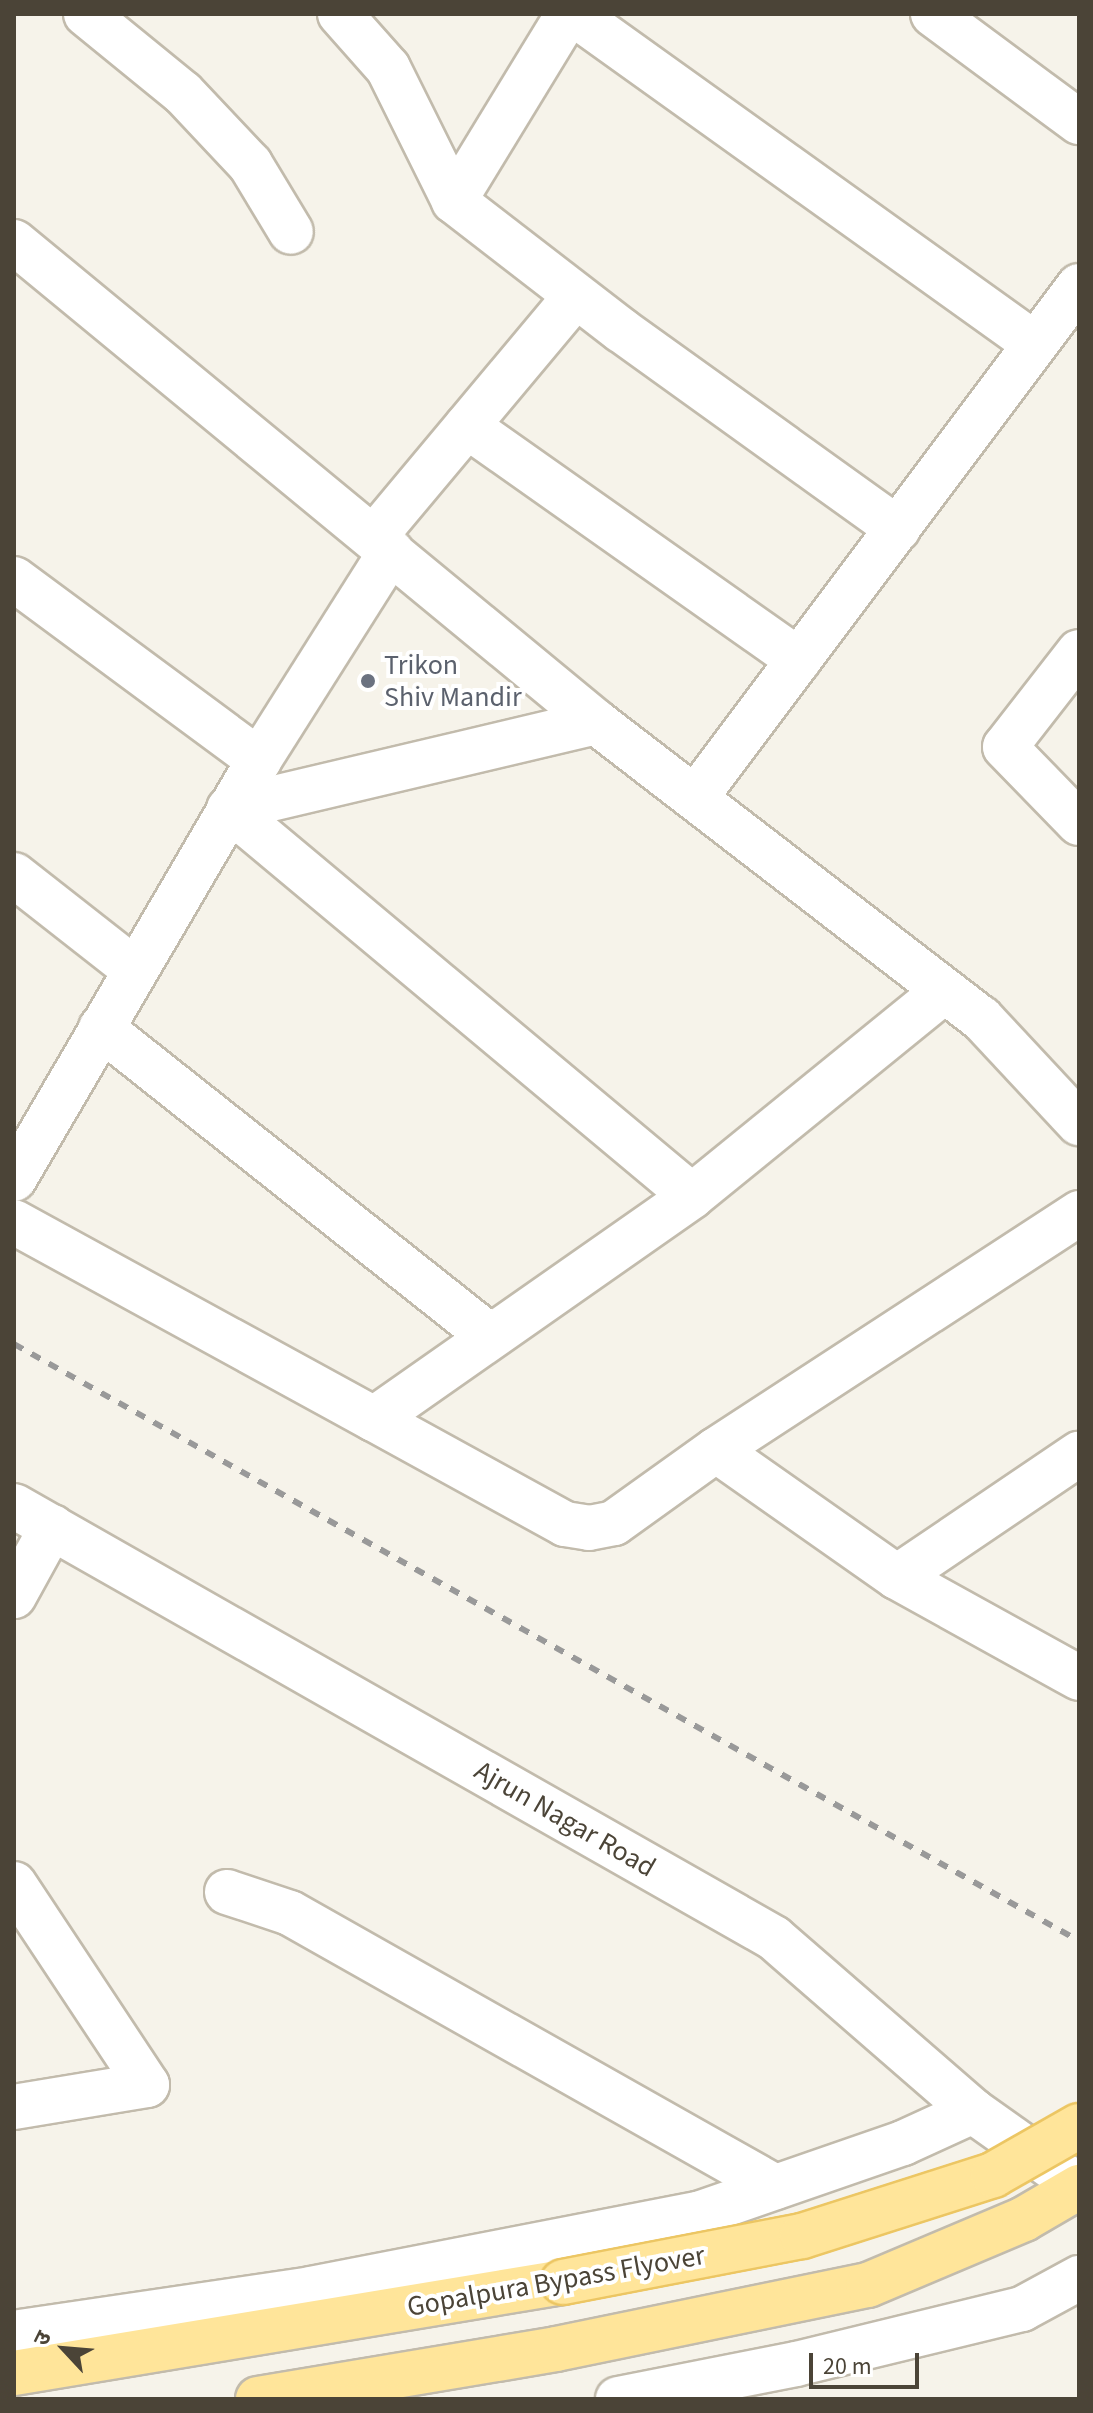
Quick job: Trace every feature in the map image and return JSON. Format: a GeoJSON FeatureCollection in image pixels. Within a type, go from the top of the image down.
{"type":"FeatureCollection","features":[{"type":"Feature","properties":{"kind":"main road","name":"Gopalpura Bypass Flyover"},"geometry":{"type":"LineString","coordinates":[[14,2373],[563,2282],[802,2236],[993,2175],[1079,2126]]}},
{"type":"Feature","properties":{"kind":"main road"},"geometry":{"type":"LineString","coordinates":[[258,2399],[556,2349],[868,2285],[1024,2219],[1079,2186]]}},
{"type":"Feature","properties":{"kind":"street"},"geometry":{"type":"LineString","coordinates":[[86,14],[183,93],[250,164],[291,232]]}},
{"type":"Feature","properties":{"kind":"street"},"geometry":{"type":"LineString","coordinates":[[340,14],[388,68],[454,201],[576,296],[898,529]]}},
{"type":"Feature","properties":{"kind":"street"},"geometry":{"type":"LineString","coordinates":[[454,201],[571,14],[1035,344]]}},
{"type":"Feature","properties":{"kind":"street"},"geometry":{"type":"LineString","coordinates":[[943,17],[1079,122]]}},
{"type":"Feature","properties":{"kind":"street"},"geometry":{"type":"LineString","coordinates":[[14,242],[596,722],[981,1018],[1079,1123]]}},
{"type":"Feature","properties":{"kind":"street"},"geometry":{"type":"LineString","coordinates":[[695,798],[1079,286]]}},
{"type":"Feature","properties":{"kind":"street"},"geometry":{"type":"LineString","coordinates":[[14,1179],[383,544],[467,426],[576,296]]}},
{"type":"Feature","properties":{"kind":"street"},"geometry":{"type":"LineString","coordinates":[[467,426],[799,660]]}},
{"type":"Feature","properties":{"kind":"street"},"geometry":{"type":"LineString","coordinates":[[14,579],[259,760]]}},
{"type":"Feature","properties":{"kind":"street"},"geometry":{"type":"LineString","coordinates":[[1079,652],[1005,747],[1079,823]]}},
{"type":"Feature","properties":{"kind":"street"},"geometry":{"type":"LineString","coordinates":[[229,809],[596,722]]}},
{"type":"Feature","properties":{"kind":"street"},"geometry":{"type":"LineString","coordinates":[[229,809],[692,1196]]}},
{"type":"Feature","properties":{"kind":"street"},"geometry":{"type":"LineString","coordinates":[[14,875],[135,970]]}},
{"type":"Feature","properties":{"kind":"street"},"geometry":{"type":"LineString","coordinates":[[374,1419],[692,1196],[944,991]]}},
{"type":"Feature","properties":{"kind":"street"},"geometry":{"type":"LineString","coordinates":[[101,1028],[490,1336]]}},
{"type":"Feature","properties":{"kind":"street"},"geometry":{"type":"LineString","coordinates":[[14,1222],[565,1524],[589,1528],[614,1523],[716,1450],[1079,1213]]}},
{"type":"Feature","properties":{"kind":"street"},"geometry":{"type":"LineString","coordinates":[[716,1450],[897,1577],[1079,1678]]}},
{"type":"Feature","properties":{"kind":"street"},"geometry":{"type":"LineString","coordinates":[[897,1577],[1079,1454]]}},
{"type":"Feature","properties":{"kind":"street","name":"Ajrun Nagar Road"},"geometry":{"type":"LineString","coordinates":[[14,1506],[774,1938],[973,2111],[1079,2186]]}},
{"type":"Feature","properties":{"kind":"street"},"geometry":{"type":"LineString","coordinates":[[14,1596],[52,1527]]}},
{"type":"Feature","properties":{"kind":"street"},"geometry":{"type":"LineString","coordinates":[[14,1884],[147,2085],[14,2107]]}},
{"type":"Feature","properties":{"kind":"street"},"geometry":{"type":"LineString","coordinates":[[227,1892],[290,1913],[775,2187]]}},
{"type":"Feature","properties":{"kind":"street"},"geometry":{"type":"LineString","coordinates":[[14,2333],[499,2254],[698,2214],[903,2143],[973,2111]]}},
{"type":"Feature","properties":{"kind":"street"},"geometry":{"type":"LineString","coordinates":[[618,2399],[796,2364],[1022,2309],[1079,2278]]}},
{"type":"Feature","properties":{"kind":"railway"},"geometry":{"type":"LineString","coordinates":[[14,1344],[1079,1941]]}},
{"type":"Feature","properties":{"kind":"place","name":"Trikon Shiv Mandir"},"geometry":{"type":"Point","coordinates":[368,681]}}]}
